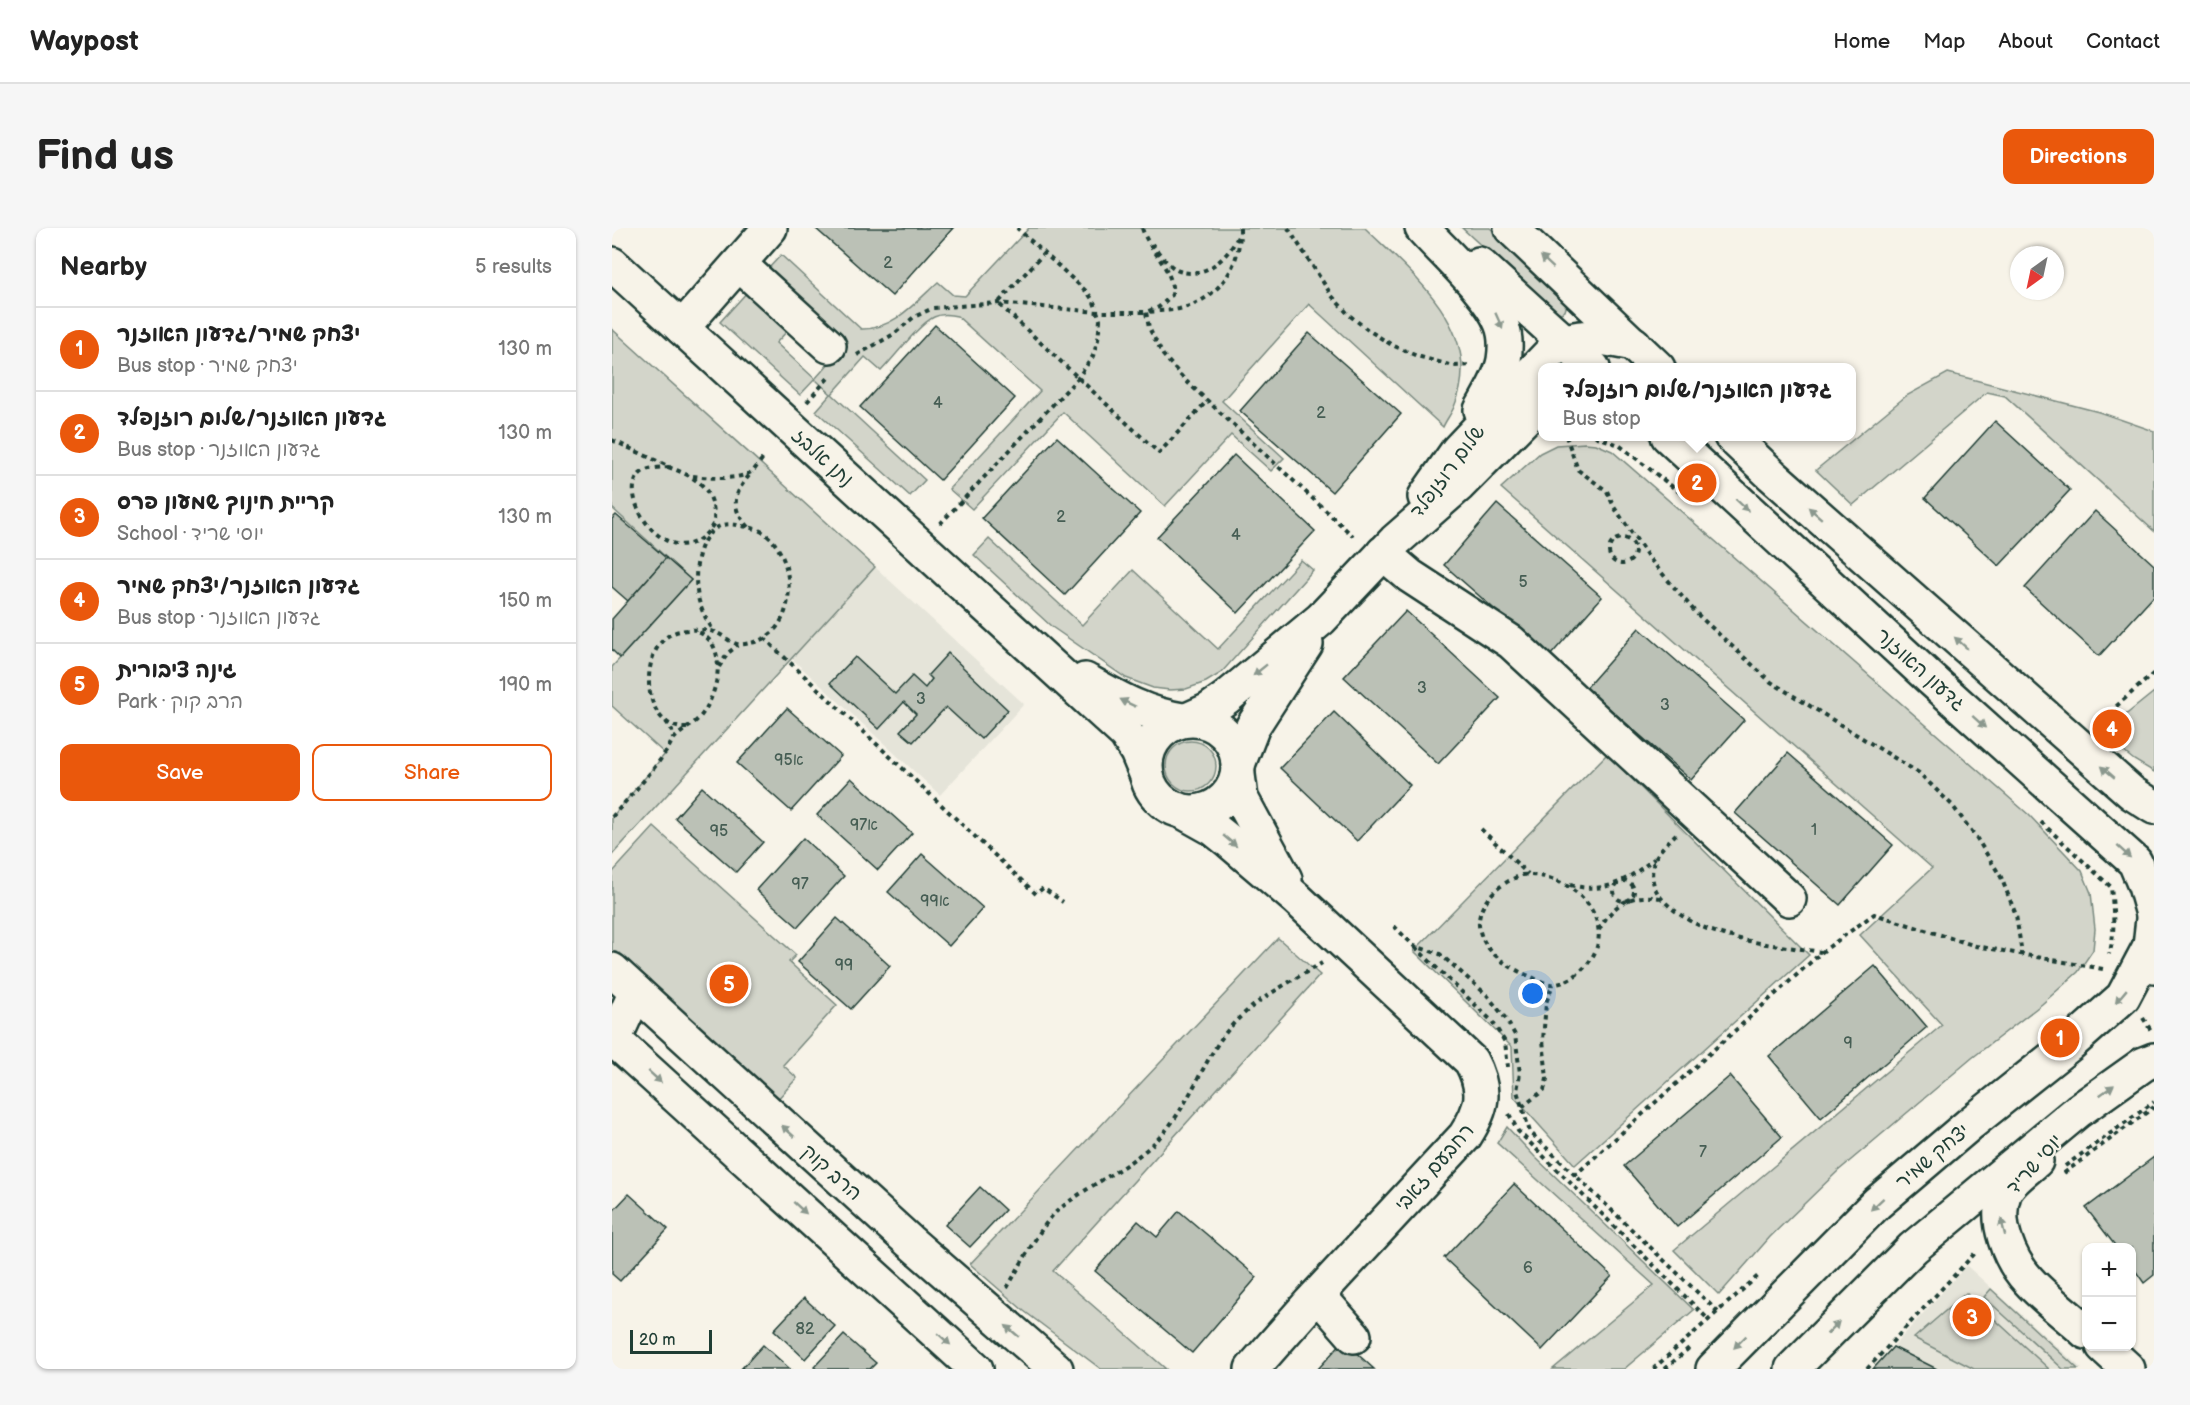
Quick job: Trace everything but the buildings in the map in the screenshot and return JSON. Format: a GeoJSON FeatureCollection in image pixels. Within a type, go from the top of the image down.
{"type":"FeatureCollection","features":[{"type":"Feature","properties":{"kind":"street"},"geometry":{"type":"LineString","coordinates":[[682,328],[770,228]]}},
{"type":"Feature","properties":{"kind":"street"},"geometry":{"type":"LineString","coordinates":[[1422,228],[1490,302],[1501,323],[1506,342],[1504,362],[1494,387],[1458,450]]}},
{"type":"Feature","properties":{"kind":"street"},"geometry":{"type":"LineString","coordinates":[[1438,228],[1583,348],[1634,344],[1653,363]]}},
{"type":"Feature","properties":{"kind":"street"},"geometry":{"type":"LineString","coordinates":[[1511,228],[1577,290],[1583,348]]}},
{"type":"Feature","properties":{"kind":"street","name":"נתן אלבז"},"geometry":{"type":"LineString","coordinates":[[612,264],[1126,734],[1147,776]]}},
{"type":"Feature","properties":{"kind":"street"},"geometry":{"type":"LineString","coordinates":[[739,264],[836,360]]}},
{"type":"Feature","properties":{"kind":"street","name":"שלום רוזנפלד"},"geometry":{"type":"LineString","coordinates":[[1539,363],[1583,348]]}},
{"type":"Feature","properties":{"kind":"street","name":"שלום רוזנפלד"},"geometry":{"type":"LineString","coordinates":[[1389,547],[1458,450],[1538,364]]}},
{"type":"Feature","properties":{"kind":"street","name":"שלום רוזנפלד"},"geometry":{"type":"LineString","coordinates":[[1186,720],[1209,710],[1226,698],[1321,619],[1389,547],[1459,485],[1538,405]]}},
{"type":"Feature","properties":{"kind":"street"},"geometry":{"type":"LineString","coordinates":[[1459,485],[1538,427]]}},
{"type":"Feature","properties":{"kind":"street"},"geometry":{"type":"LineString","coordinates":[[1665,441],[1696,462]]}},
{"type":"Feature","properties":{"kind":"street","name":"גדעון האוזנר"},"geometry":{"type":"LineString","coordinates":[[1673,441],[1932,680],[2135,862],[2153,912]]}},
{"type":"Feature","properties":{"kind":"street"},"geometry":{"type":"LineString","coordinates":[[1736,441],[2132,793],[2154,807]]}},
{"type":"Feature","properties":{"kind":"street"},"geometry":{"type":"LineString","coordinates":[[1389,547],[1410,576],[1511,642],[1789,899]]}},
{"type":"Feature","properties":{"kind":"street","name":"שלום רוזנפלד"},"geometry":{"type":"LineString","coordinates":[[1238,768],[1253,726],[1321,619]]}},
{"type":"Feature","properties":{"kind":"street","name":"נתן אלבז"},"geometry":{"type":"LineString","coordinates":[[1034,650],[1143,711],[1186,720]]}},
{"type":"Feature","properties":{"kind":"street"},"geometry":{"type":"LineString","coordinates":[[1186,720],[1204,720],[1223,731],[1236,749],[1238,768],[1234,787],[1226,798],[1216,805],[1199,811],[1180,810],[1161,801],[1151,788],[1146,763],[1148,749],[1162,730],[1174,723],[1186,720]]}},
{"type":"Feature","properties":{"kind":"street","name":"רחבעם זאבי"},"geometry":{"type":"LineString","coordinates":[[1238,768],[1241,798],[1296,899]]}},
{"type":"Feature","properties":{"kind":"street","name":"רחבעם זאבי"},"geometry":{"type":"LineString","coordinates":[[1180,810],[1214,829],[1296,899],[1471,1061],[1480,1078],[1481,1099],[1477,1118],[1465,1136],[1252,1369]]}},
{"type":"Feature","properties":{"kind":"street"},"geometry":{"type":"LineString","coordinates":[[2152,957],[2153,912]]}},
{"type":"Feature","properties":{"kind":"street","name":"יצחק שמיר"},"geometry":{"type":"LineString","coordinates":[[1713,1369],[1876,1203],[2069,1045],[2123,997],[2152,957]]}},
{"type":"Feature","properties":{"kind":"street","name":"הרב קוק"},"geometry":{"type":"LineString","coordinates":[[612,970],[624,997],[1056,1369]]}},
{"type":"Feature","properties":{"kind":"street"},"geometry":{"type":"LineString","coordinates":[[624,997],[613,1041],[976,1369]]}},
{"type":"Feature","properties":{"kind":"street"},"geometry":{"type":"LineString","coordinates":[[1792,1369],[1913,1248],[2078,1111],[2144,1064],[2154,1060]]}},
{"type":"Feature","properties":{"kind":"street","name":"יוסי שריד"},"geometry":{"type":"LineString","coordinates":[[2078,1111],[2052,1146],[2009,1186],[2004,1194],[2000,1223],[2014,1259],[2027,1279],[2082,1328]]}},
{"type":"Feature","properties":{"kind":"street"},"geometry":{"type":"LineString","coordinates":[[1314,1299],[1354,1336]]}},
{"type":"Feature","properties":{"kind":"street"},"geometry":{"type":"LineString","coordinates":[[2108,1351],[2128,1369]]}},
{"type":"Feature","properties":{"kind":"path"},"geometry":{"type":"LineString","coordinates":[[936,529],[1077,378],[1097,347],[1100,320],[1094,302],[1082,285],[1017,228]]}},
{"type":"Feature","properties":{"kind":"path"},"geometry":{"type":"LineString","coordinates":[[1142,228],[1173,286],[1172,295],[1166,302],[1146,312]]}},
{"type":"Feature","properties":{"kind":"path"},"geometry":{"type":"LineString","coordinates":[[1288,228],[1332,296],[1349,315],[1368,330],[1392,345],[1417,356],[1453,366],[1478,364]]}},
{"type":"Feature","properties":{"kind":"path"},"geometry":{"type":"LineString","coordinates":[[1144,234],[1169,264],[1178,270],[1190,273],[1199,272],[1221,260],[1229,252],[1240,229]]}},
{"type":"Feature","properties":{"kind":"path"},"geometry":{"type":"LineString","coordinates":[[804,405],[836,360],[894,334],[914,317],[933,308],[998,303],[1098,312],[1146,312],[1179,309],[1191,305],[1213,290],[1230,272],[1237,258],[1240,229]]}},
{"type":"Feature","properties":{"kind":"path"},"geometry":{"type":"LineString","coordinates":[[998,303],[1045,252]]}},
{"type":"Feature","properties":{"kind":"path"},"geometry":{"type":"LineString","coordinates":[[998,303],[1159,453],[1206,402]]}},
{"type":"Feature","properties":{"kind":"path"},"geometry":{"type":"LineString","coordinates":[[1146,312],[1149,328],[1163,355],[1206,402],[1353,536]]}},
{"type":"Feature","properties":{"kind":"path"},"geometry":{"type":"LineString","coordinates":[[612,440],[690,475],[700,483],[711,500],[714,523],[710,530],[691,543],[678,546],[657,538],[642,524],[630,492],[633,481],[639,473],[651,468],[668,467],[690,475],[714,479],[753,472]]}},
{"type":"Feature","properties":{"kind":"path"},"geometry":{"type":"LineString","coordinates":[[1568,441],[1578,470],[1607,491],[1636,544],[1697,614],[1771,682],[1919,773],[1952,805],[1976,837],[2001,877],[2016,915],[2022,954]]}},
{"type":"Feature","properties":{"kind":"path"},"geometry":{"type":"LineString","coordinates":[[749,528],[742,520],[735,499],[740,487],[763,458]]}},
{"type":"Feature","properties":{"kind":"path"},"geometry":{"type":"LineString","coordinates":[[612,816],[665,754],[673,740],[703,714],[712,697],[719,667],[728,653],[738,645],[759,642],[773,631],[786,615],[789,587],[782,556],[776,546],[763,532],[730,524],[717,528],[706,536],[700,553],[697,591],[705,619],[715,632],[738,645]]}},
{"type":"Feature","properties":{"kind":"path"},"geometry":{"type":"LineString","coordinates":[[1615,539],[1628,539],[1636,544],[1635,554],[1627,563],[1618,564],[1611,558],[1610,546],[1615,539]]}},
{"type":"Feature","properties":{"kind":"path"},"geometry":{"type":"LineString","coordinates":[[691,543],[698,547],[700,553]]}},
{"type":"Feature","properties":{"kind":"path"},"geometry":{"type":"LineString","coordinates":[[695,630],[705,635],[719,667]]}},
{"type":"Feature","properties":{"kind":"path"},"geometry":{"type":"LineString","coordinates":[[673,740],[672,731],[652,703],[649,672],[654,654],[666,638],[679,631],[715,632]]}},
{"type":"Feature","properties":{"kind":"path"},"geometry":{"type":"LineString","coordinates":[[764,638],[1036,894],[1043,888],[1063,902]]}},
{"type":"Feature","properties":{"kind":"path"},"geometry":{"type":"LineString","coordinates":[[2091,728],[2154,673]]}},
{"type":"Feature","properties":{"kind":"path"},"geometry":{"type":"LineString","coordinates":[[663,718],[678,728],[687,728]]}},
{"type":"Feature","properties":{"kind":"path"},"geometry":{"type":"LineString","coordinates":[[1565,884],[1579,893],[1588,904],[1597,920],[1598,932],[1596,948],[1584,968],[1565,982],[1553,984],[1507,966],[1490,951],[1478,933],[1481,910],[1495,889],[1513,878],[1529,875],[1539,875],[1586,889],[1598,889],[1619,882],[1626,880],[1634,887],[1635,894],[1627,901],[1620,901],[1615,896],[1614,890],[1619,882],[1656,857],[1695,812]]}},
{"type":"Feature","properties":{"kind":"path"},"geometry":{"type":"LineString","coordinates":[[1481,829],[1529,875]]}},
{"type":"Feature","properties":{"kind":"path"},"geometry":{"type":"LineString","coordinates":[[1656,857],[1652,882],[1657,895],[1691,922],[1710,931],[1738,939],[1822,952]]}},
{"type":"Feature","properties":{"kind":"path"},"geometry":{"type":"LineString","coordinates":[[2108,958],[2112,938],[2111,887]]}},
{"type":"Feature","properties":{"kind":"path"},"geometry":{"type":"LineString","coordinates":[[1598,932],[1610,911],[1619,903],[1645,896],[1661,898]]}},
{"type":"Feature","properties":{"kind":"path"},"geometry":{"type":"LineString","coordinates":[[1574,1176],[1822,952],[1875,914],[1976,946],[2104,969]]}},
{"type":"Feature","properties":{"kind":"path"},"geometry":{"type":"LineString","coordinates":[[1394,926],[1492,1021],[1505,1042],[1508,1070]]}},
{"type":"Feature","properties":{"kind":"path"},"geometry":{"type":"LineString","coordinates":[[1414,946],[1440,954],[1487,996],[1506,1019],[1515,1035],[1520,1073],[1517,1091],[1530,1132],[1718,1312]]}},
{"type":"Feature","properties":{"kind":"path"},"geometry":{"type":"LineString","coordinates":[[992,1314],[1054,1214],[1083,1191],[1133,1161],[1160,1137],[1181,1110],[1219,1041],[1243,1013],[1266,995],[1349,948]]}},
{"type":"Feature","properties":{"kind":"path"},"geometry":{"type":"LineString","coordinates":[[1522,1107],[1544,1089],[1547,1079],[1544,1040],[1546,1002],[1553,984]]}},
{"type":"Feature","properties":{"kind":"path"},"geometry":{"type":"LineString","coordinates":[[2060,1170],[2154,1102]]}},
{"type":"Feature","properties":{"kind":"path"},"geometry":{"type":"LineString","coordinates":[[1508,1110],[1509,1117],[1518,1131],[1714,1326]]}},
{"type":"Feature","properties":{"kind":"shaded area"},"geometry":{"type":"Polygon","coordinates":[[[1029,228],[1365,228],[1423,285],[1440,307],[1453,330],[1461,354],[1462,380],[1454,407],[1443,427],[1309,304],[1222,401],[1284,458],[1271,471],[1231,435],[1165,506],[1063,412],[972,509],[949,489],[1040,391],[957,316],[943,314],[928,321],[881,371],[865,357],[832,394],[925,480],[910,496],[816,411],[831,394],[815,379],[848,342],[768,269],[781,255],[861,329],[873,328],[894,320],[938,282],[953,295],[965,296],[1029,228]]]}},
{"type":"Feature","properties":{"kind":"shaded area"},"geometry":{"type":"Polygon","coordinates":[[[1462,228],[1490,228],[1564,294],[1567,304],[1565,311],[1561,313],[1550,309],[1462,228]]]}},
{"type":"Feature","properties":{"kind":"shaded area"},"geometry":{"type":"Polygon","coordinates":[[[749,290],[790,328],[776,343],[815,379],[800,395],[720,322],[749,290]]]}},
{"type":"Feature","properties":{"kind":"shaded area"},"geometry":{"type":"Polygon","coordinates":[[[612,329],[875,567],[612,855],[612,817],[665,754],[612,706],[612,667],[691,580],[612,508],[612,329]]]}},
{"type":"Feature","properties":{"kind":"shaded area"},"geometry":{"type":"Polygon","coordinates":[[[1948,373],[2099,412],[2154,431],[2154,531],[2005,396],[1987,392],[1853,505],[1816,470],[1851,441],[1856,441],[1856,437],[1906,396],[1948,373]]]}},
{"type":"Feature","properties":{"kind":"shaded area"},"geometry":{"type":"Polygon","coordinates":[[[1596,444],[1612,451],[2029,815],[2082,871],[2091,893],[2095,929],[2093,950],[2078,972],[1838,1171],[1770,1237],[1719,1295],[1674,1250],[1942,1025],[1860,935],[1932,868],[1501,488],[1540,453],[1556,445],[1596,444]]]}},
{"type":"Feature","properties":{"kind":"shaded area"},"geometry":{"type":"Polygon","coordinates":[[[989,539],[1082,625],[1133,570],[1218,649],[1301,560],[1313,570],[1221,673],[1206,682],[1186,689],[1170,690],[1153,688],[1126,678],[1052,627],[974,555],[989,539]]]}},
{"type":"Feature","properties":{"kind":"shaded area"},"geometry":{"type":"Polygon","coordinates":[[[875,567],[1024,704],[940,795],[791,658],[875,567]]]}},
{"type":"Feature","properties":{"kind":"shaded area"},"geometry":{"type":"Polygon","coordinates":[[[2154,692],[2154,772],[2134,760],[2102,734],[2154,692]]]}},
{"type":"Feature","properties":{"kind":"shaded area"},"geometry":{"type":"Polygon","coordinates":[[[1191,741],[1209,748],[1216,766],[1209,784],[1191,791],[1173,784],[1166,766],[1173,748],[1191,741]]]}},
{"type":"Feature","properties":{"kind":"shaded area"},"geometry":{"type":"Polygon","coordinates":[[[1607,754],[1809,955],[1575,1165],[1514,1097],[1512,1047],[1414,951],[1607,754]]]}},
{"type":"Feature","properties":{"kind":"shaded area"},"geometry":{"type":"Polygon","coordinates":[[[654,827],[796,955],[789,962],[837,1005],[783,1065],[797,1078],[775,1102],[612,954],[612,873],[654,827]]]}},
{"type":"Feature","properties":{"kind":"shaded area"},"geometry":{"type":"Polygon","coordinates":[[[1278,938],[1320,975],[1053,1271],[1166,1369],[1101,1369],[1024,1311],[970,1264],[1278,938]]]}},
{"type":"Feature","properties":{"kind":"shaded area"},"geometry":{"type":"Polygon","coordinates":[[[1507,1127],[1535,1157],[1694,1310],[1624,1369],[1553,1369],[1654,1285],[1497,1143],[1507,1127]]]}},
{"type":"Feature","properties":{"kind":"shaded area"},"geometry":{"type":"Polygon","coordinates":[[[1966,1266],[1968,1267],[2082,1369],[1873,1369],[1966,1266]]]}},
{"type":"Feature","properties":{"kind":"shaded area"},"geometry":{"type":"Polygon","coordinates":[[[1991,1289],[2078,1369],[2063,1369],[1984,1297],[1991,1289]]]}},
{"type":"Feature","properties":{"kind":"shaded area"},"geometry":{"type":"Polygon","coordinates":[[[1966,1293],[2049,1369],[1974,1369],[1914,1338],[1966,1293]]]}},
{"type":"Feature","properties":{"kind":"place","name":"גדעון האוזנר/שלום רוזנפלד"},"geometry":{"type":"Point","coordinates":[1697,483]}},
{"type":"Feature","properties":{"kind":"place","name":"גדעון האוזנר/יצחק שמיר"},"geometry":{"type":"Point","coordinates":[2112,729]}},
{"type":"Feature","properties":{"kind":"place","name":"גינה ציבורית"},"geometry":{"type":"Point","coordinates":[729,984]}},
{"type":"Feature","properties":{"kind":"place","name":"יצחק שמיר/גדעון האוזנר"},"geometry":{"type":"Point","coordinates":[2060,1038]}},
{"type":"Feature","properties":{"kind":"place","name":"קריית חינוך שמעון פרס"},"geometry":{"type":"Point","coordinates":[1972,1317]}}]}
